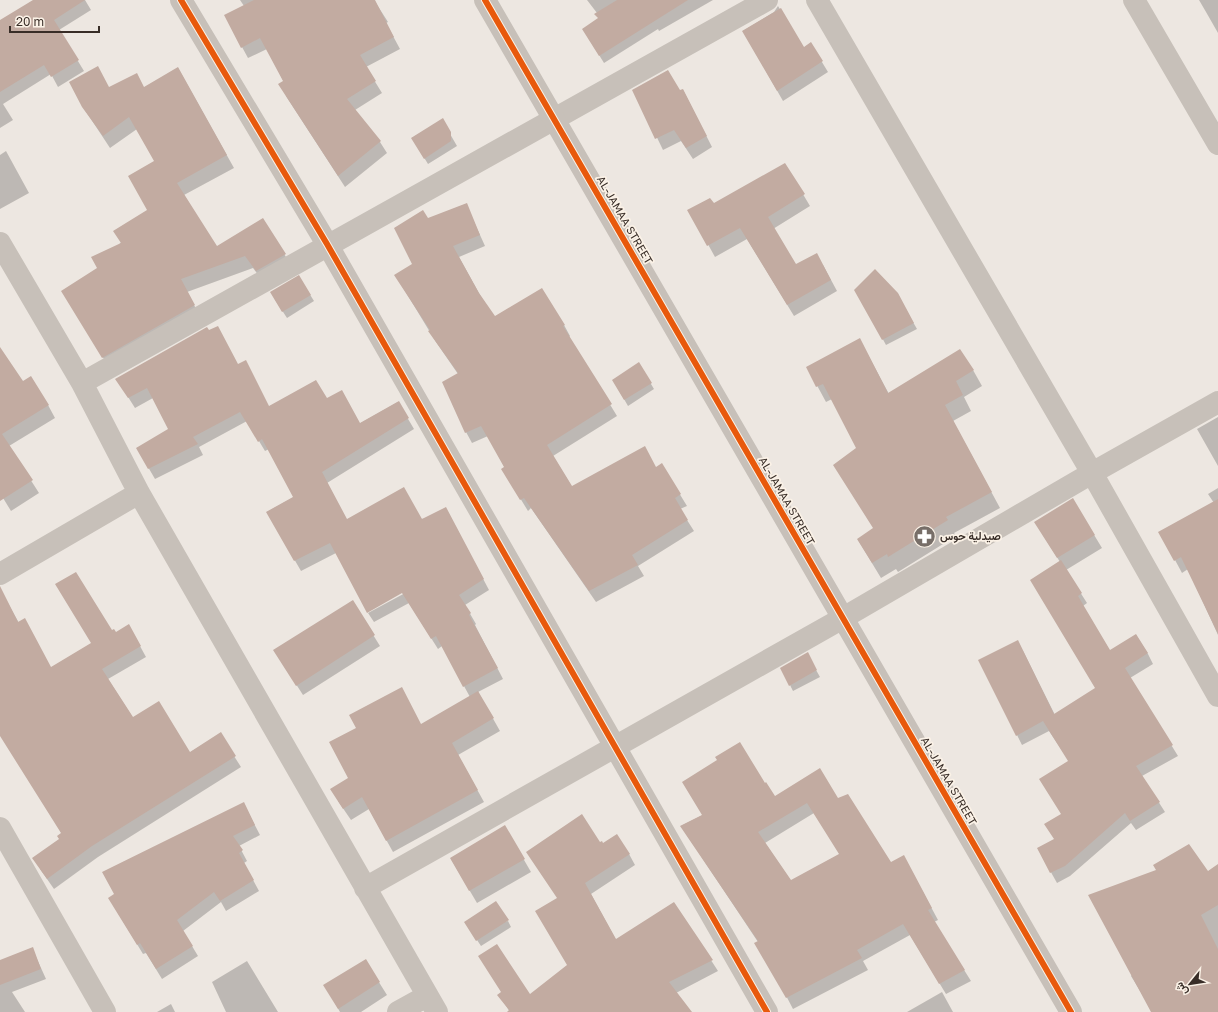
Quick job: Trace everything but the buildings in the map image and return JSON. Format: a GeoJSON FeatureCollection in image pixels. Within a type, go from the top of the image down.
{"type":"FeatureCollection","features":[{"type":"Feature","properties":{"kind":"street"},"geometry":{"type":"LineString","coordinates":[[181,0],[327,244],[767,1012]]}},
{"type":"Feature","properties":{"kind":"street","name":"AL-JAMAA STREET"},"geometry":{"type":"LineString","coordinates":[[485,0],[1071,1012]]}},
{"type":"Feature","properties":{"kind":"street"},"geometry":{"type":"LineString","coordinates":[[82,383],[327,244],[555,120],[767,0]]}},
{"type":"Feature","properties":{"kind":"street"},"geometry":{"type":"LineString","coordinates":[[817,0],[1092,474],[1218,696]]}},
{"type":"Feature","properties":{"kind":"street"},"geometry":{"type":"LineString","coordinates":[[1134,0],[1218,144]]}},
{"type":"Feature","properties":{"kind":"street"},"geometry":{"type":"LineString","coordinates":[[0,243],[82,383],[139,493],[432,1004],[398,1012]]}},
{"type":"Feature","properties":{"kind":"street"},"geometry":{"type":"LineString","coordinates":[[365,888],[843,618],[1218,402]]}},
{"type":"Feature","properties":{"kind":"street"},"geometry":{"type":"LineString","coordinates":[[0,574],[139,493]]}},
{"type":"Feature","properties":{"kind":"street"},"geometry":{"type":"LineString","coordinates":[[0,828],[105,1012]]}},
{"type":"Feature","properties":{"kind":"cycle path"},"geometry":{"type":"LineString","coordinates":[[181,0],[327,244],[767,1012]]}},
{"type":"Feature","properties":{"kind":"cycle path"},"geometry":{"type":"LineString","coordinates":[[485,0],[1071,1012]]}},
{"type":"Feature","properties":{"kind":"place","name":"صيدلية حوس"},"geometry":{"type":"Point","coordinates":[925,536]}}]}
